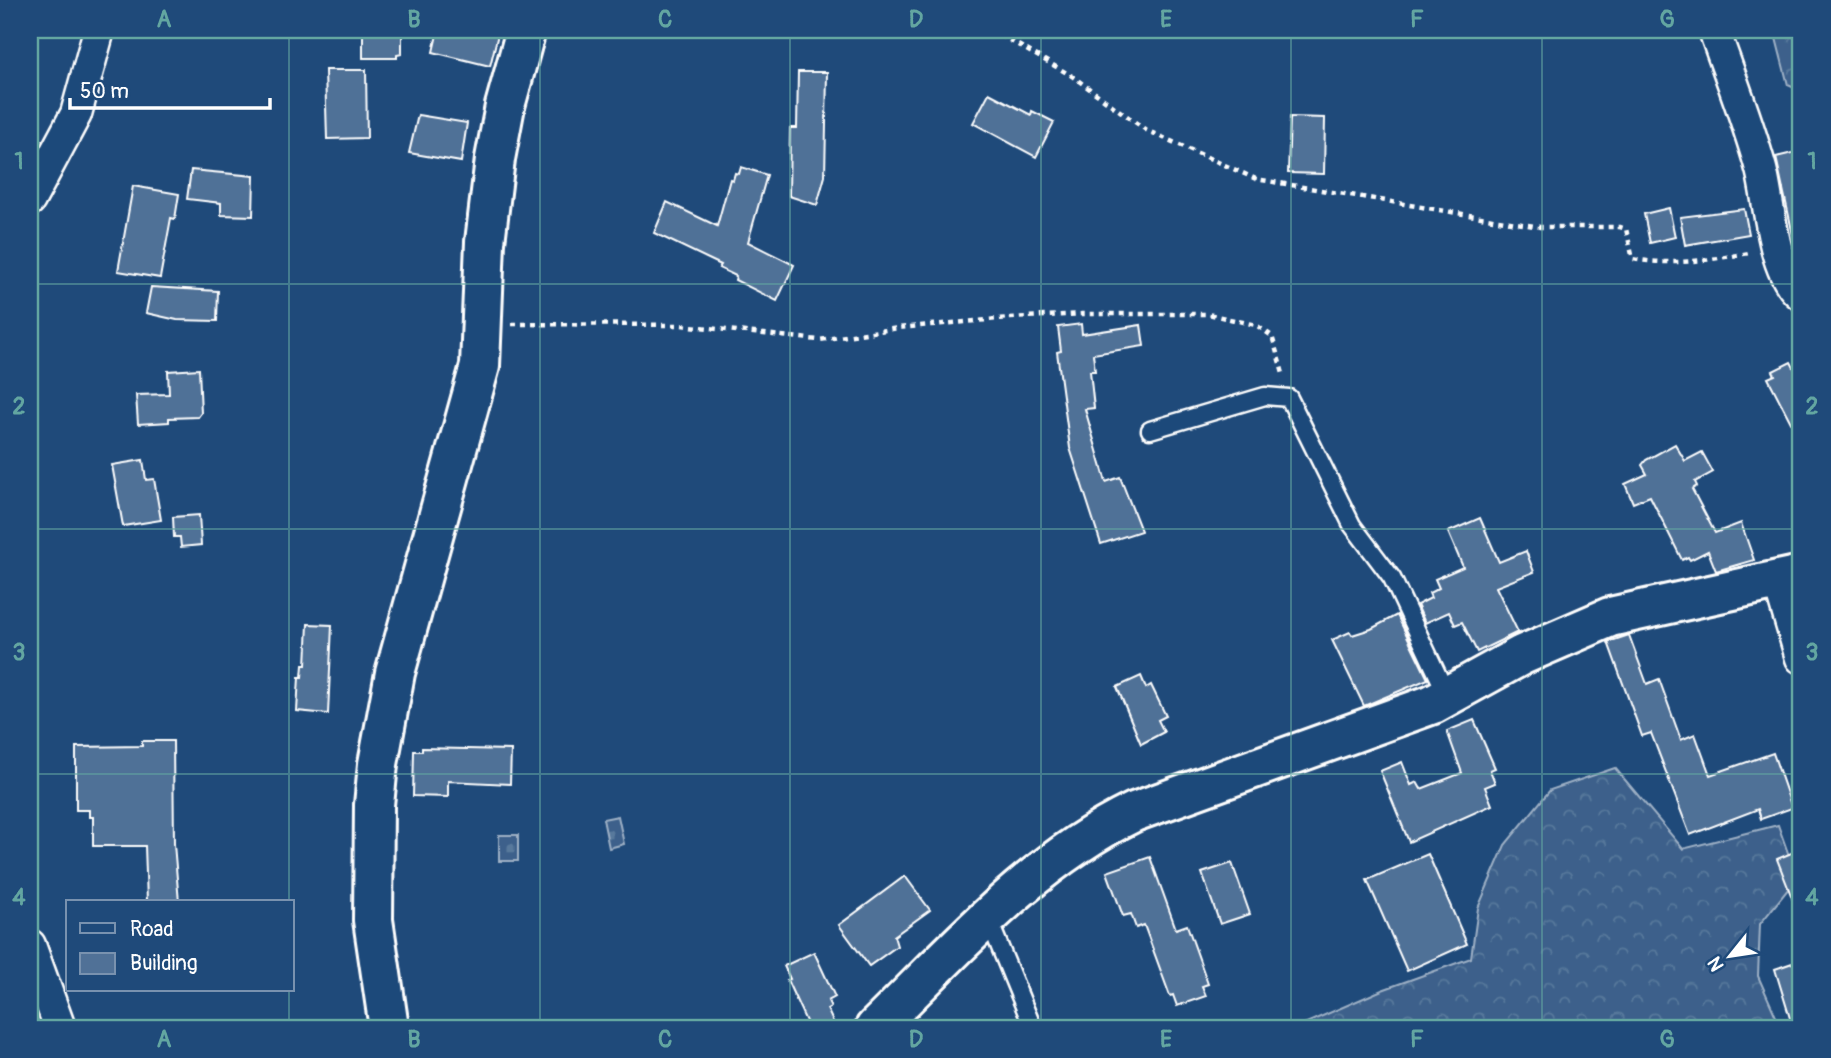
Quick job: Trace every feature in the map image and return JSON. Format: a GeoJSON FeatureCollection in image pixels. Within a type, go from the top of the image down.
{"type":"FeatureCollection","features":[{"type":"Feature","properties":{"kind":"street"},"geometry":{"type":"LineString","coordinates":[[30,200],[76,114],[99,30]]}},
{"type":"Feature","properties":{"kind":"street"},"geometry":{"type":"LineString","coordinates":[[389,1028],[373,920],[374,804],[378,764],[394,673],[480,366],[485,242],[495,159],[505,106],[526,30]]}},
{"type":"Feature","properties":{"kind":"street"},"geometry":{"type":"LineString","coordinates":[[1714,30],[1761,169],[1777,247],[1788,281],[1801,295]]}},
{"type":"Feature","properties":{"kind":"street"},"geometry":{"type":"LineString","coordinates":[[875,1028],[988,918],[1059,855],[1098,830],[1134,812],[1448,697],[1522,655],[1610,617],[1789,578],[1801,658]]}},
{"type":"Feature","properties":{"kind":"street"},"geometry":{"type":"LineString","coordinates":[[30,945],[61,1028]]}},
{"type":"Feature","properties":{"kind":"lane"},"geometry":{"type":"LineString","coordinates":[[1150,430],[1265,396],[1289,398],[1352,525],[1392,578],[1448,697]]}},
{"type":"Feature","properties":{"kind":"lane"},"geometry":{"type":"LineString","coordinates":[[988,918],[1033,1028]]}},
{"type":"Feature","properties":{"kind":"path"},"geometry":{"type":"LineString","coordinates":[[992,30],[1072,76],[1146,130],[1256,178],[1539,227],[1620,227],[1626,229],[1633,259],[1654,263],[1712,260],[1777,247]]}},
{"type":"Feature","properties":{"kind":"path"},"geometry":{"type":"LineString","coordinates":[[483,324],[681,325],[819,340],[898,328],[1009,318],[1082,314],[1208,314],[1256,325],[1272,336],[1289,398]]}},
{"type":"Feature","properties":{"kind":"green space"},"geometry":{"type":"Polygon","coordinates":[[[1774,30],[1801,30],[1801,91],[1788,85],[1774,30]]]}},
{"type":"Feature","properties":{"kind":"green space"},"geometry":{"type":"Polygon","coordinates":[[[1615,768],[1683,849],[1778,825],[1797,878],[1760,924],[1758,976],[1781,1028],[1295,1028],[1382,990],[1471,958],[1478,908],[1505,845],[1550,790],[1615,768]]]}},
{"type":"Feature","properties":{"kind":"green space"},"geometry":{"type":"Polygon","coordinates":[[[618,816],[624,844],[609,848],[603,819],[618,816]]]}},
{"type":"Feature","properties":{"kind":"green space"},"geometry":{"type":"Polygon","coordinates":[[[499,835],[518,835],[518,861],[499,861],[499,835]]]}},
{"type":"Feature","properties":{"kind":"building"},"geometry":{"type":"Polygon","coordinates":[[[363,30],[402,30],[402,54],[397,55],[397,58],[363,58],[363,30]]]}},
{"type":"Feature","properties":{"kind":"building"},"geometry":{"type":"Polygon","coordinates":[[[438,30],[499,30],[490,66],[433,52],[438,30]]]}},
{"type":"Feature","properties":{"kind":"building"},"geometry":{"type":"Polygon","coordinates":[[[325,70],[366,70],[367,138],[327,139],[325,70]]]}},
{"type":"Feature","properties":{"kind":"building"},"geometry":{"type":"Polygon","coordinates":[[[798,72],[827,72],[825,176],[817,205],[789,196],[790,128],[797,128],[798,72]]]}},
{"type":"Feature","properties":{"kind":"building"},"geometry":{"type":"Polygon","coordinates":[[[989,93],[1031,115],[1032,111],[1054,122],[1036,157],[973,123],[989,93]]]}},
{"type":"Feature","properties":{"kind":"building"},"geometry":{"type":"Polygon","coordinates":[[[418,115],[467,123],[461,162],[409,153],[418,115]]]}},
{"type":"Feature","properties":{"kind":"building"},"geometry":{"type":"Polygon","coordinates":[[[1290,117],[1325,118],[1324,174],[1288,173],[1290,117]]]}},
{"type":"Feature","properties":{"kind":"building"},"geometry":{"type":"Polygon","coordinates":[[[1801,151],[1801,243],[1795,244],[1776,157],[1801,151]]]}},
{"type":"Feature","properties":{"kind":"building"},"geometry":{"type":"Polygon","coordinates":[[[741,167],[767,175],[748,242],[794,265],[777,301],[735,280],[736,276],[719,268],[721,265],[654,233],[667,202],[717,226],[730,179],[733,180],[735,173],[739,174],[741,167]]]}},
{"type":"Feature","properties":{"kind":"building"},"geometry":{"type":"Polygon","coordinates":[[[191,170],[254,176],[253,216],[221,215],[221,203],[187,199],[191,170]]]}},
{"type":"Feature","properties":{"kind":"building"},"geometry":{"type":"Polygon","coordinates":[[[133,186],[179,194],[175,219],[171,218],[160,278],[118,271],[133,186]]]}},
{"type":"Feature","properties":{"kind":"building"},"geometry":{"type":"Polygon","coordinates":[[[1669,208],[1675,237],[1650,243],[1644,214],[1669,208]]]}},
{"type":"Feature","properties":{"kind":"building"},"geometry":{"type":"Polygon","coordinates":[[[1744,209],[1749,234],[1685,245],[1680,217],[1744,209]]]}},
{"type":"Feature","properties":{"kind":"building"},"geometry":{"type":"Polygon","coordinates":[[[151,287],[218,291],[217,321],[177,320],[146,313],[151,287]]]}},
{"type":"Feature","properties":{"kind":"building"},"geometry":{"type":"Polygon","coordinates":[[[1081,324],[1082,334],[1141,325],[1144,346],[1093,354],[1095,371],[1090,371],[1094,408],[1085,409],[1106,482],[1120,477],[1141,531],[1101,544],[1070,448],[1057,352],[1061,351],[1058,327],[1081,324]]]}},
{"type":"Feature","properties":{"kind":"building"},"geometry":{"type":"Polygon","coordinates":[[[1791,362],[1801,381],[1801,442],[1768,378],[1775,375],[1773,371],[1791,362]]]}},
{"type":"Feature","properties":{"kind":"building"},"geometry":{"type":"Polygon","coordinates":[[[199,369],[201,413],[198,417],[169,418],[169,422],[138,424],[136,395],[169,394],[168,371],[199,369]]]}},
{"type":"Feature","properties":{"kind":"building"},"geometry":{"type":"Polygon","coordinates":[[[1675,444],[1685,461],[1702,452],[1713,472],[1695,482],[1697,486],[1692,489],[1715,533],[1741,523],[1754,560],[1716,571],[1708,551],[1690,560],[1688,557],[1682,560],[1650,496],[1633,503],[1625,484],[1647,474],[1642,465],[1646,460],[1675,444]]]}},
{"type":"Feature","properties":{"kind":"building"},"geometry":{"type":"Polygon","coordinates":[[[143,460],[146,480],[154,479],[161,520],[123,526],[112,465],[143,460]]]}},
{"type":"Feature","properties":{"kind":"building"},"geometry":{"type":"Polygon","coordinates":[[[199,515],[201,545],[181,547],[180,537],[174,537],[173,517],[199,515]]]}},
{"type":"Feature","properties":{"kind":"building"},"geometry":{"type":"Polygon","coordinates":[[[1480,518],[1499,562],[1526,551],[1534,572],[1496,587],[1518,632],[1477,652],[1462,622],[1455,625],[1449,612],[1425,623],[1417,605],[1431,598],[1429,593],[1439,588],[1435,579],[1463,567],[1448,532],[1480,518]]]}},
{"type":"Feature","properties":{"kind":"building"},"geometry":{"type":"Polygon","coordinates":[[[1397,615],[1428,679],[1364,706],[1332,640],[1350,632],[1352,635],[1371,629],[1397,615]]]}},
{"type":"Feature","properties":{"kind":"building"},"geometry":{"type":"Polygon","coordinates":[[[308,624],[332,625],[328,714],[297,711],[299,677],[302,677],[303,665],[306,665],[308,624]]]}},
{"type":"Feature","properties":{"kind":"building"},"geometry":{"type":"Polygon","coordinates":[[[1629,635],[1647,684],[1659,679],[1681,740],[1695,734],[1710,775],[1773,753],[1792,808],[1761,819],[1758,809],[1690,835],[1651,733],[1642,736],[1608,642],[1629,635]]]}},
{"type":"Feature","properties":{"kind":"building"},"geometry":{"type":"Polygon","coordinates":[[[1141,676],[1146,688],[1151,685],[1166,716],[1158,720],[1164,732],[1141,744],[1117,687],[1141,676]]]}},
{"type":"Feature","properties":{"kind":"building"},"geometry":{"type":"Polygon","coordinates":[[[1474,720],[1495,768],[1490,770],[1495,783],[1485,787],[1492,805],[1409,842],[1380,771],[1402,762],[1411,785],[1417,782],[1421,789],[1462,773],[1447,731],[1474,720]]]}},
{"type":"Feature","properties":{"kind":"building"},"geometry":{"type":"Polygon","coordinates":[[[142,741],[173,741],[174,844],[179,900],[147,900],[145,846],[93,846],[93,817],[89,817],[89,810],[76,810],[76,747],[142,746],[142,741]]]}},
{"type":"Feature","properties":{"kind":"building"},"geometry":{"type":"Polygon","coordinates":[[[422,748],[511,750],[510,784],[448,781],[448,797],[413,796],[414,751],[422,751],[422,748]]]}},
{"type":"Feature","properties":{"kind":"building"},"geometry":{"type":"Polygon","coordinates":[[[1801,849],[1801,918],[1800,918],[1777,859],[1801,849]]]}},
{"type":"Feature","properties":{"kind":"building"},"geometry":{"type":"Polygon","coordinates":[[[1428,854],[1467,944],[1407,971],[1367,880],[1428,854]]]}},
{"type":"Feature","properties":{"kind":"building"},"geometry":{"type":"Polygon","coordinates":[[[1150,857],[1176,929],[1187,925],[1208,984],[1202,986],[1206,996],[1177,1006],[1173,995],[1170,996],[1144,925],[1136,928],[1131,914],[1123,916],[1107,872],[1150,857]]]}},
{"type":"Feature","properties":{"kind":"building"},"geometry":{"type":"Polygon","coordinates":[[[1232,863],[1250,914],[1220,924],[1202,873],[1232,863]]]}},
{"type":"Feature","properties":{"kind":"building"},"geometry":{"type":"Polygon","coordinates":[[[905,876],[930,910],[894,936],[897,946],[869,966],[839,925],[905,876]]]}},
{"type":"Feature","properties":{"kind":"building"},"geometry":{"type":"Polygon","coordinates":[[[814,952],[835,997],[828,1001],[831,1007],[827,1009],[836,1028],[809,1028],[787,980],[790,979],[784,966],[814,952]]]}},
{"type":"Feature","properties":{"kind":"building"},"geometry":{"type":"Polygon","coordinates":[[[1801,960],[1801,1028],[1793,1028],[1775,969],[1801,960]]]}}]}
